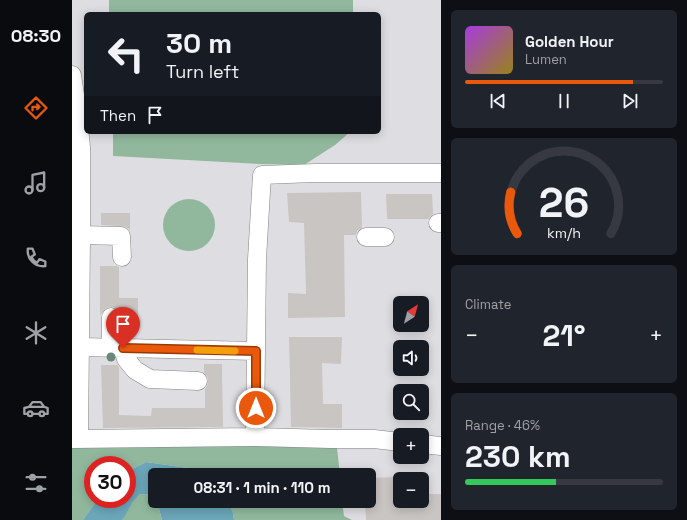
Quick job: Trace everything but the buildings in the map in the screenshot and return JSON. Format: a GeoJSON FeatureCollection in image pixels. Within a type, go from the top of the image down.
{"type":"FeatureCollection","features":[{"type":"Feature","properties":{"kind":"street"},"geometry":{"type":"LineString","coordinates":[[72,75],[81,147],[80,347],[76,439],[256,437],[374,439],[393,441]]}},
{"type":"Feature","properties":{"kind":"street"},"geometry":{"type":"LineString","coordinates":[[256,437],[257,259],[262,175],[315,173],[441,173]]}},
{"type":"Feature","properties":{"kind":"street"},"geometry":{"type":"LineString","coordinates":[[81,235],[121,236],[122,257]]}},
{"type":"Feature","properties":{"kind":"street"},"geometry":{"type":"LineString","coordinates":[[366,237],[385,237]]}},
{"type":"Feature","properties":{"kind":"street"},"geometry":{"type":"LineString","coordinates":[[112,317],[117,348],[134,370],[150,379],[198,381]]}},
{"type":"Feature","properties":{"kind":"street"},"geometry":{"type":"LineString","coordinates":[[80,347],[256,351]]}},
{"type":"Feature","properties":{"kind":"street"},"geometry":{"type":"LineString","coordinates":[[429,445],[441,446]]}},
{"type":"Feature","properties":{"kind":"green space"},"geometry":{"type":"Polygon","coordinates":[[[109,0],[353,0],[353,12],[109,12],[109,0]]]}},
{"type":"Feature","properties":{"kind":"green space"},"geometry":{"type":"Polygon","coordinates":[[[113,134],[348,134],[335,145],[304,165],[113,156],[113,134]]]}},
{"type":"Feature","properties":{"kind":"green space"},"geometry":{"type":"Polygon","coordinates":[[[184,199],[194,199],[208,206],[215,220],[215,230],[208,244],[194,251],[184,251],[174,247],[167,240],[163,230],[163,220],[167,210],[174,203],[184,199]]]}},
{"type":"Feature","properties":{"kind":"green space"},"geometry":{"type":"Polygon","coordinates":[[[72,439],[336,439],[339,468],[188,468],[146,462],[136,467],[136,456],[84,456],[84,508],[92,508],[83,520],[72,520],[72,439]]]}},
{"type":"Feature","properties":{"kind":"green space"},"geometry":{"type":"Polygon","coordinates":[[[140,494],[148,495],[148,508],[159,508],[162,520],[122,520],[129,508],[136,508],[136,498],[140,494]]]}},
{"type":"Feature","properties":{"kind":"green space"},"geometry":{"type":"Polygon","coordinates":[[[231,508],[343,508],[344,516],[352,520],[234,520],[231,508]]]}},
{"type":"Feature","properties":{"kind":"water"},"geometry":{"type":"Polygon","coordinates":[[[146,462],[188,468],[148,468],[148,495],[140,494],[136,498],[136,467],[146,462]]]}},
{"type":"Feature","properties":{"kind":"water"},"geometry":{"type":"Polygon","coordinates":[[[92,508],[129,508],[122,520],[83,520],[92,508]]]}},
{"type":"Feature","properties":{"kind":"water"},"geometry":{"type":"Polygon","coordinates":[[[159,508],[231,508],[234,520],[162,520],[159,508]]]}},
{"type":"Feature","properties":{"kind":"slow traffic"},"geometry":{"type":"LineString","coordinates":[[197,350],[235,351]]}},
{"type":"Feature","properties":{"kind":"route"},"geometry":{"type":"LineString","coordinates":[[123,348],[256,351],[256,408]]}}]}
